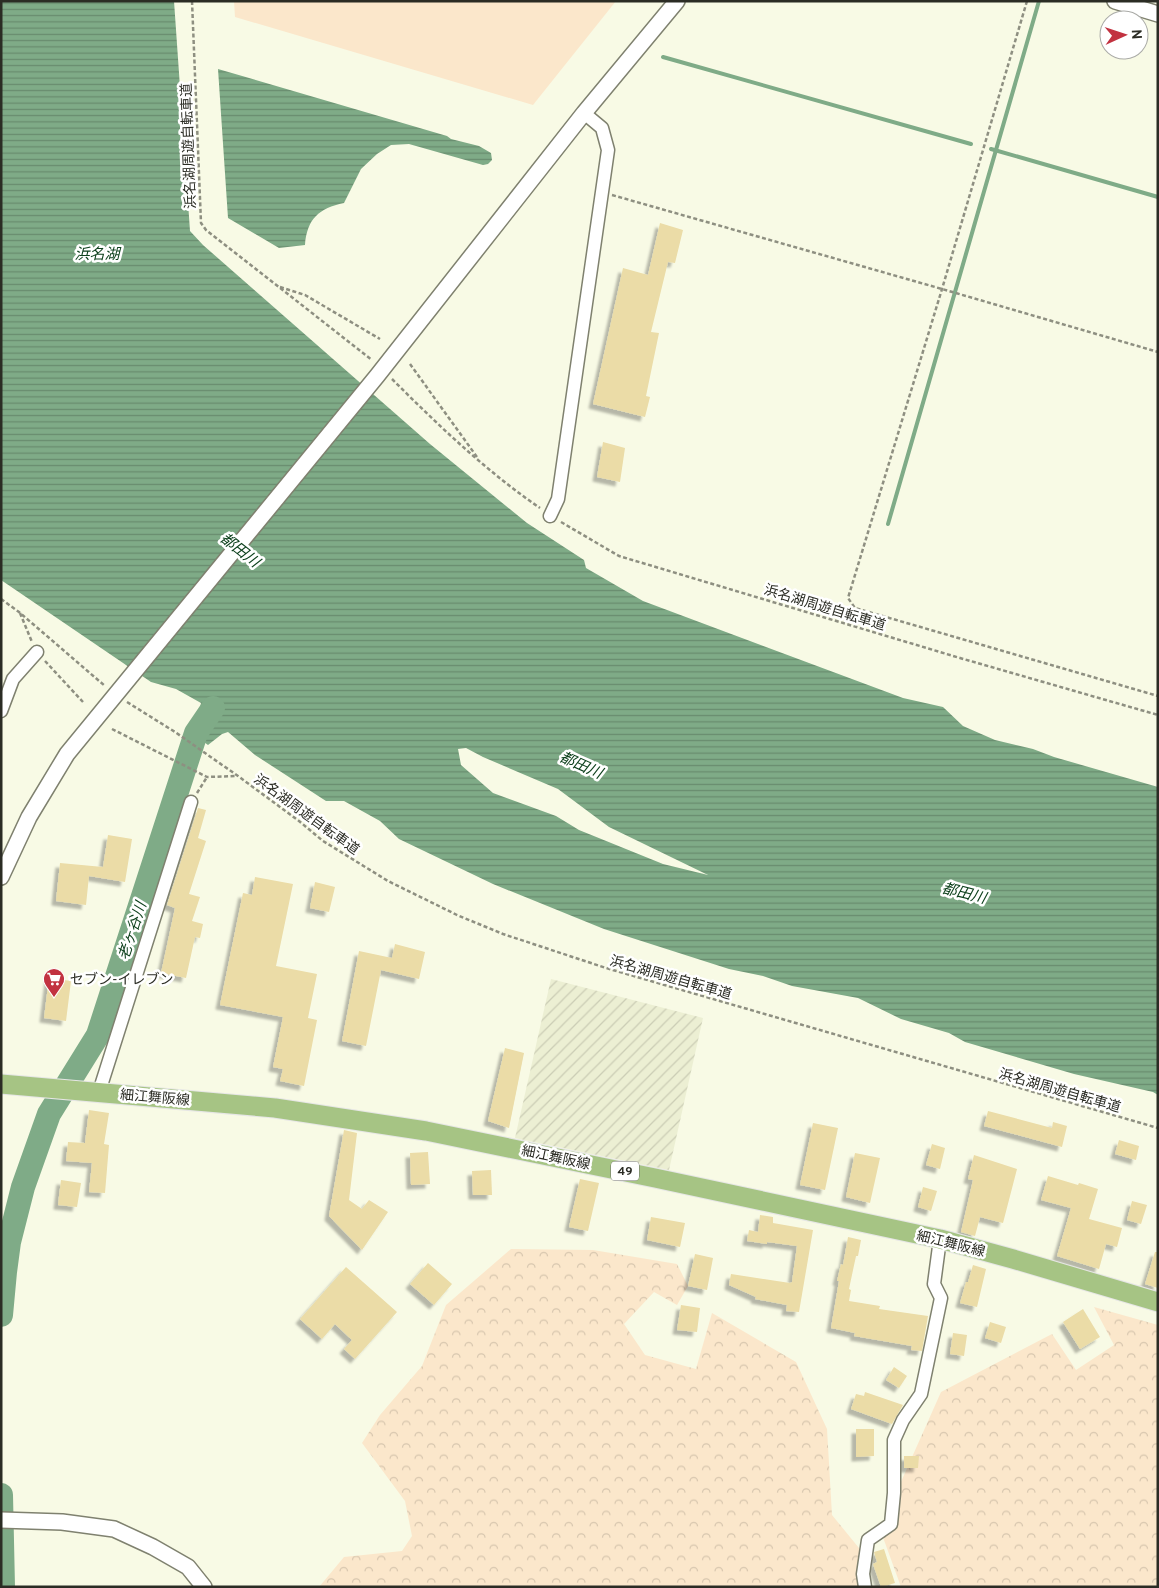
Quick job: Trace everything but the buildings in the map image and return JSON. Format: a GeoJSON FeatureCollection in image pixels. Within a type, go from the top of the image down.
{"type":"FeatureCollection","features":[{"type":"Feature","properties":{"kind":"main road","name":"細江舞阪線"},"geometry":{"type":"LineString","coordinates":[[1,1084],[275,1108],[426,1131],[940,1239],[1158,1302]]}},
{"type":"Feature","properties":{"kind":"street"},"geometry":{"type":"LineString","coordinates":[[1,877],[29,817],[68,754],[123,694],[381,372],[584,113],[677,1]]}},
{"type":"Feature","properties":{"kind":"street"},"geometry":{"type":"LineString","coordinates":[[1115,1],[1158,14]]}},
{"type":"Feature","properties":{"kind":"street"},"geometry":{"type":"LineString","coordinates":[[550,516],[558,499],[608,150],[602,128],[584,113]]}},
{"type":"Feature","properties":{"kind":"street"},"geometry":{"type":"LineString","coordinates":[[1,711],[13,679],[37,652]]}},
{"type":"Feature","properties":{"kind":"street"},"geometry":{"type":"LineString","coordinates":[[90,1092],[191,802]]}},
{"type":"Feature","properties":{"kind":"street"},"geometry":{"type":"LineString","coordinates":[[865,1587],[862,1574],[868,1540],[891,1524],[894,1440],[903,1420],[921,1394],[941,1298],[934,1284],[940,1239]]}},
{"type":"Feature","properties":{"kind":"street"},"geometry":{"type":"LineString","coordinates":[[5,1520],[62,1522],[114,1529],[153,1547],[188,1567],[204,1587]]}},
{"type":"Feature","properties":{"kind":"path","name":"浜名湖周遊自転車道"},"geometry":{"type":"LineString","coordinates":[[192,1],[201,223],[206,230],[381,372],[480,462],[514,490],[573,531],[619,556],[1158,715]]}},
{"type":"Feature","properties":{"kind":"path"},"geometry":{"type":"LineString","coordinates":[[1027,1],[848,598],[855,608],[1158,696]]}},
{"type":"Feature","properties":{"kind":"path"},"geometry":{"type":"LineString","coordinates":[[601,192],[1158,352]]}},
{"type":"Feature","properties":{"kind":"path","name":"浜名湖周遊自転車道"},"geometry":{"type":"LineString","coordinates":[[276,285],[304,295],[380,339]]}},
{"type":"Feature","properties":{"kind":"path","name":"浜名湖周遊自転車道"},"geometry":{"type":"LineString","coordinates":[[410,364],[480,462]]}},
{"type":"Feature","properties":{"kind":"path"},"geometry":{"type":"LineString","coordinates":[[1,599],[19,612],[106,687]]}},
{"type":"Feature","properties":{"kind":"path","name":"浜名湖周遊自転車道"},"geometry":{"type":"LineString","coordinates":[[123,694],[238,776],[323,841],[388,881],[457,915],[503,934],[606,968],[1158,1128]]}},
{"type":"Feature","properties":{"kind":"path"},"geometry":{"type":"LineString","coordinates":[[112,729],[207,777],[238,776]]}},
{"type":"Feature","properties":{"kind":"path"},"geometry":{"type":"LineString","coordinates":[[191,802],[207,777]]}},
{"type":"Feature","properties":{"kind":"shaded area"},"geometry":{"type":"Polygon","coordinates":[[[551,979],[703,1018],[669,1170],[515,1138],[551,979]]]}},
{"type":"Feature","properties":{"kind":"green space"},"geometry":{"type":"Polygon","coordinates":[[[234,1],[616,1],[533,105],[235,17],[234,1]]]}},
{"type":"Feature","properties":{"kind":"green space"},"geometry":{"type":"Polygon","coordinates":[[[511,1249],[593,1250],[677,1264],[688,1286],[677,1305],[654,1292],[624,1324],[645,1355],[696,1369],[712,1313],[796,1362],[827,1429],[832,1515],[859,1548],[871,1587],[319,1587],[344,1557],[402,1551],[412,1536],[405,1501],[362,1443],[380,1415],[422,1366],[446,1305],[511,1249]]]}},
{"type":"Feature","properties":{"kind":"green space"},"geometry":{"type":"Polygon","coordinates":[[[1094,1307],[1158,1325],[1158,1587],[901,1587],[880,1529],[941,1392],[1052,1334],[1076,1370],[1114,1345],[1094,1307]]]}},
{"type":"Feature","properties":{"kind":"water"},"geometry":{"type":"Polygon","coordinates":[[[1,1],[174,1],[190,231],[203,245],[430,444],[527,523],[584,560],[586,568],[643,601],[903,698],[943,707],[963,726],[995,740],[1033,749],[1054,757],[1158,787],[1158,1095],[1153,1092],[1074,1074],[965,1042],[949,1033],[901,1019],[858,998],[792,986],[763,976],[729,969],[604,929],[493,884],[399,839],[380,821],[344,801],[326,801],[255,755],[228,732],[222,734],[208,745],[193,734],[201,703],[176,689],[151,682],[1,580],[1,1]],[[466,748],[458,749],[461,765],[493,793],[556,816],[579,830],[663,864],[708,875],[609,827],[558,789],[466,748]]]}},
{"type":"Feature","properties":{"kind":"water"},"geometry":{"type":"Polygon","coordinates":[[[218,69],[479,146],[491,153],[492,160],[488,164],[483,165],[409,144],[391,145],[377,154],[361,169],[344,203],[328,208],[316,216],[308,228],[305,245],[279,248],[228,218],[218,69]]]}},
{"type":"Feature","properties":{"kind":"waterway"},"geometry":{"type":"LineString","coordinates":[[888,524],[1039,1]]}},
{"type":"Feature","properties":{"kind":"waterway"},"geometry":{"type":"LineString","coordinates":[[663,57],[971,144]]}},
{"type":"Feature","properties":{"kind":"waterway"},"geometry":{"type":"LineString","coordinates":[[991,149],[1158,197]]}},
{"type":"Feature","properties":{"kind":"waterway","name":"老ヶ谷川"},"geometry":{"type":"LineString","coordinates":[[1,1315],[9,1242],[23,1187],[49,1114],[98,1035],[196,733],[213,708]]}},
{"type":"Feature","properties":{"kind":"waterway","name":"老ヶ谷川"},"geometry":{"type":"LineString","coordinates":[[1,1495],[3,1587]]}},
{"type":"Feature","properties":{"kind":"place","name":"セブン-イレブン"},"geometry":{"type":"Point","coordinates":[54,998]}},
{"type":"Feature","properties":{"kind":"water label","name":"浜名湖"},"geometry":{"type":"Point","coordinates":[97,254]}},
{"type":"Feature","properties":{"kind":"water label","name":"都田川"},"geometry":{"type":"Point","coordinates":[240,550]}},
{"type":"Feature","properties":{"kind":"water label","name":"都田川"},"geometry":{"type":"Point","coordinates":[581,765]}},
{"type":"Feature","properties":{"kind":"water label","name":"都田川"},"geometry":{"type":"Point","coordinates":[964,893]}}]}
